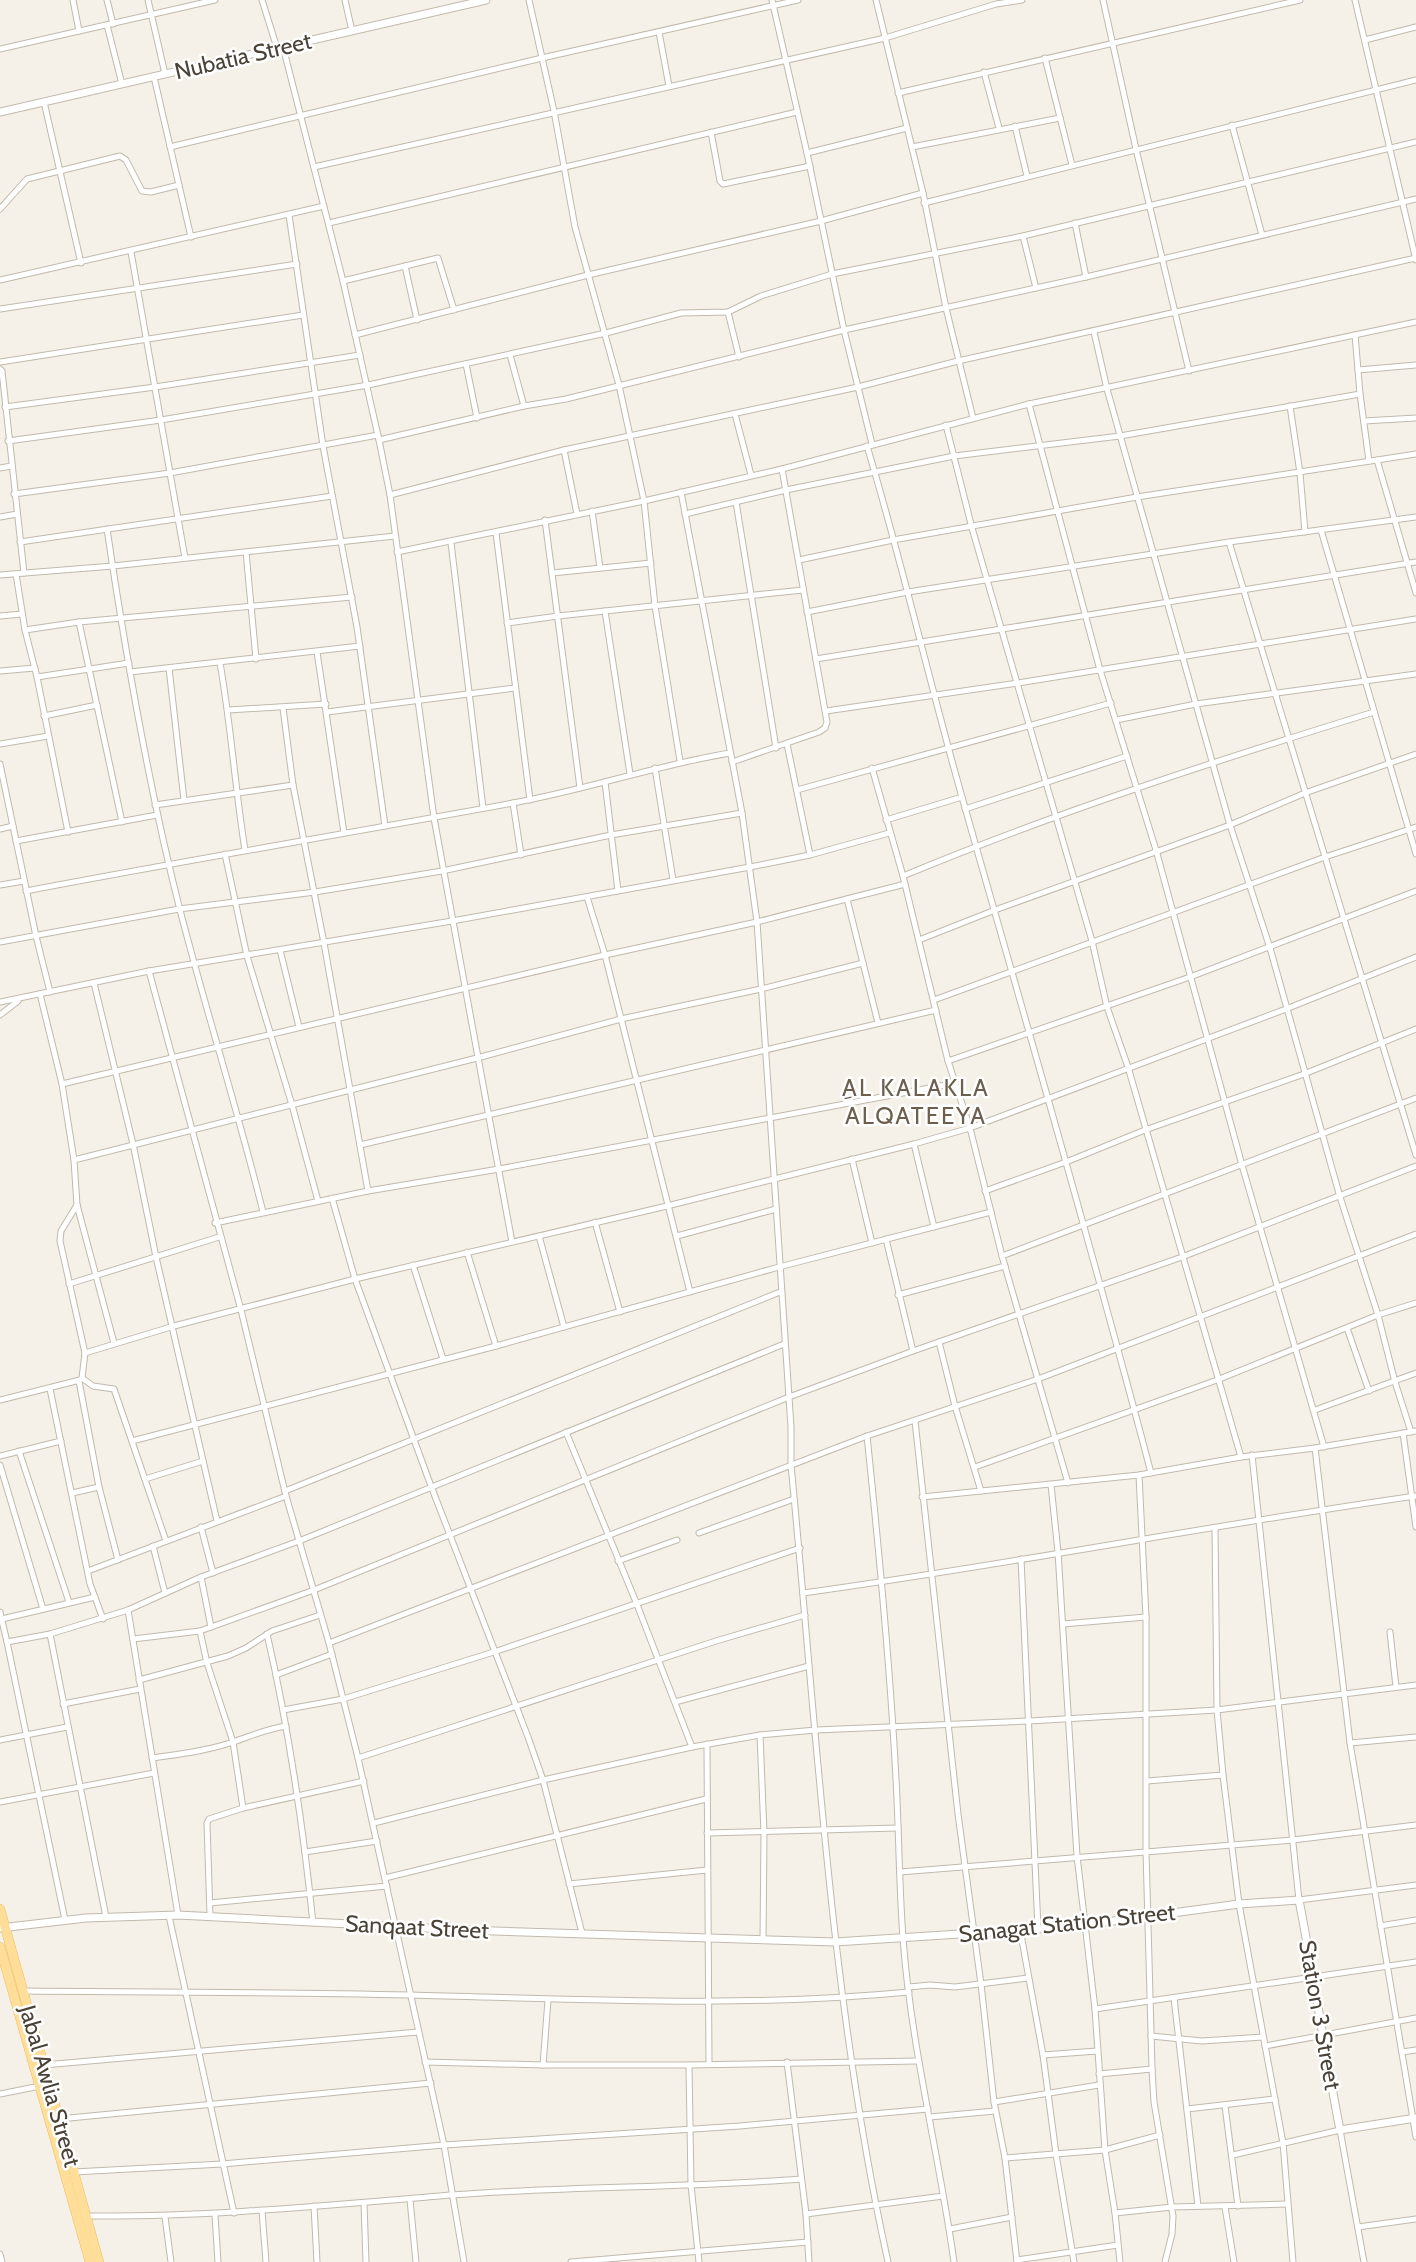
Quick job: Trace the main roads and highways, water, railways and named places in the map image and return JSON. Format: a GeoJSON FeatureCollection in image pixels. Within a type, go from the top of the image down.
{"type":"FeatureCollection","features":[{"type":"Feature","properties":{"kind":"main road","name":"Jabal Awlia Street"},"geometry":{"type":"LineString","coordinates":[[0,1909],[99,2262]]}},
{"type":"Feature","properties":{"kind":"main road","name":"Jabal Awlia Street"},"geometry":{"type":"LineString","coordinates":[[0,1947],[90,2262]]}},
{"type":"Feature","properties":{"kind":"district","name":"ِAL KALAKLA ALQATEEYA"},"geometry":{"type":"Point","coordinates":[916,1102]}}]}
